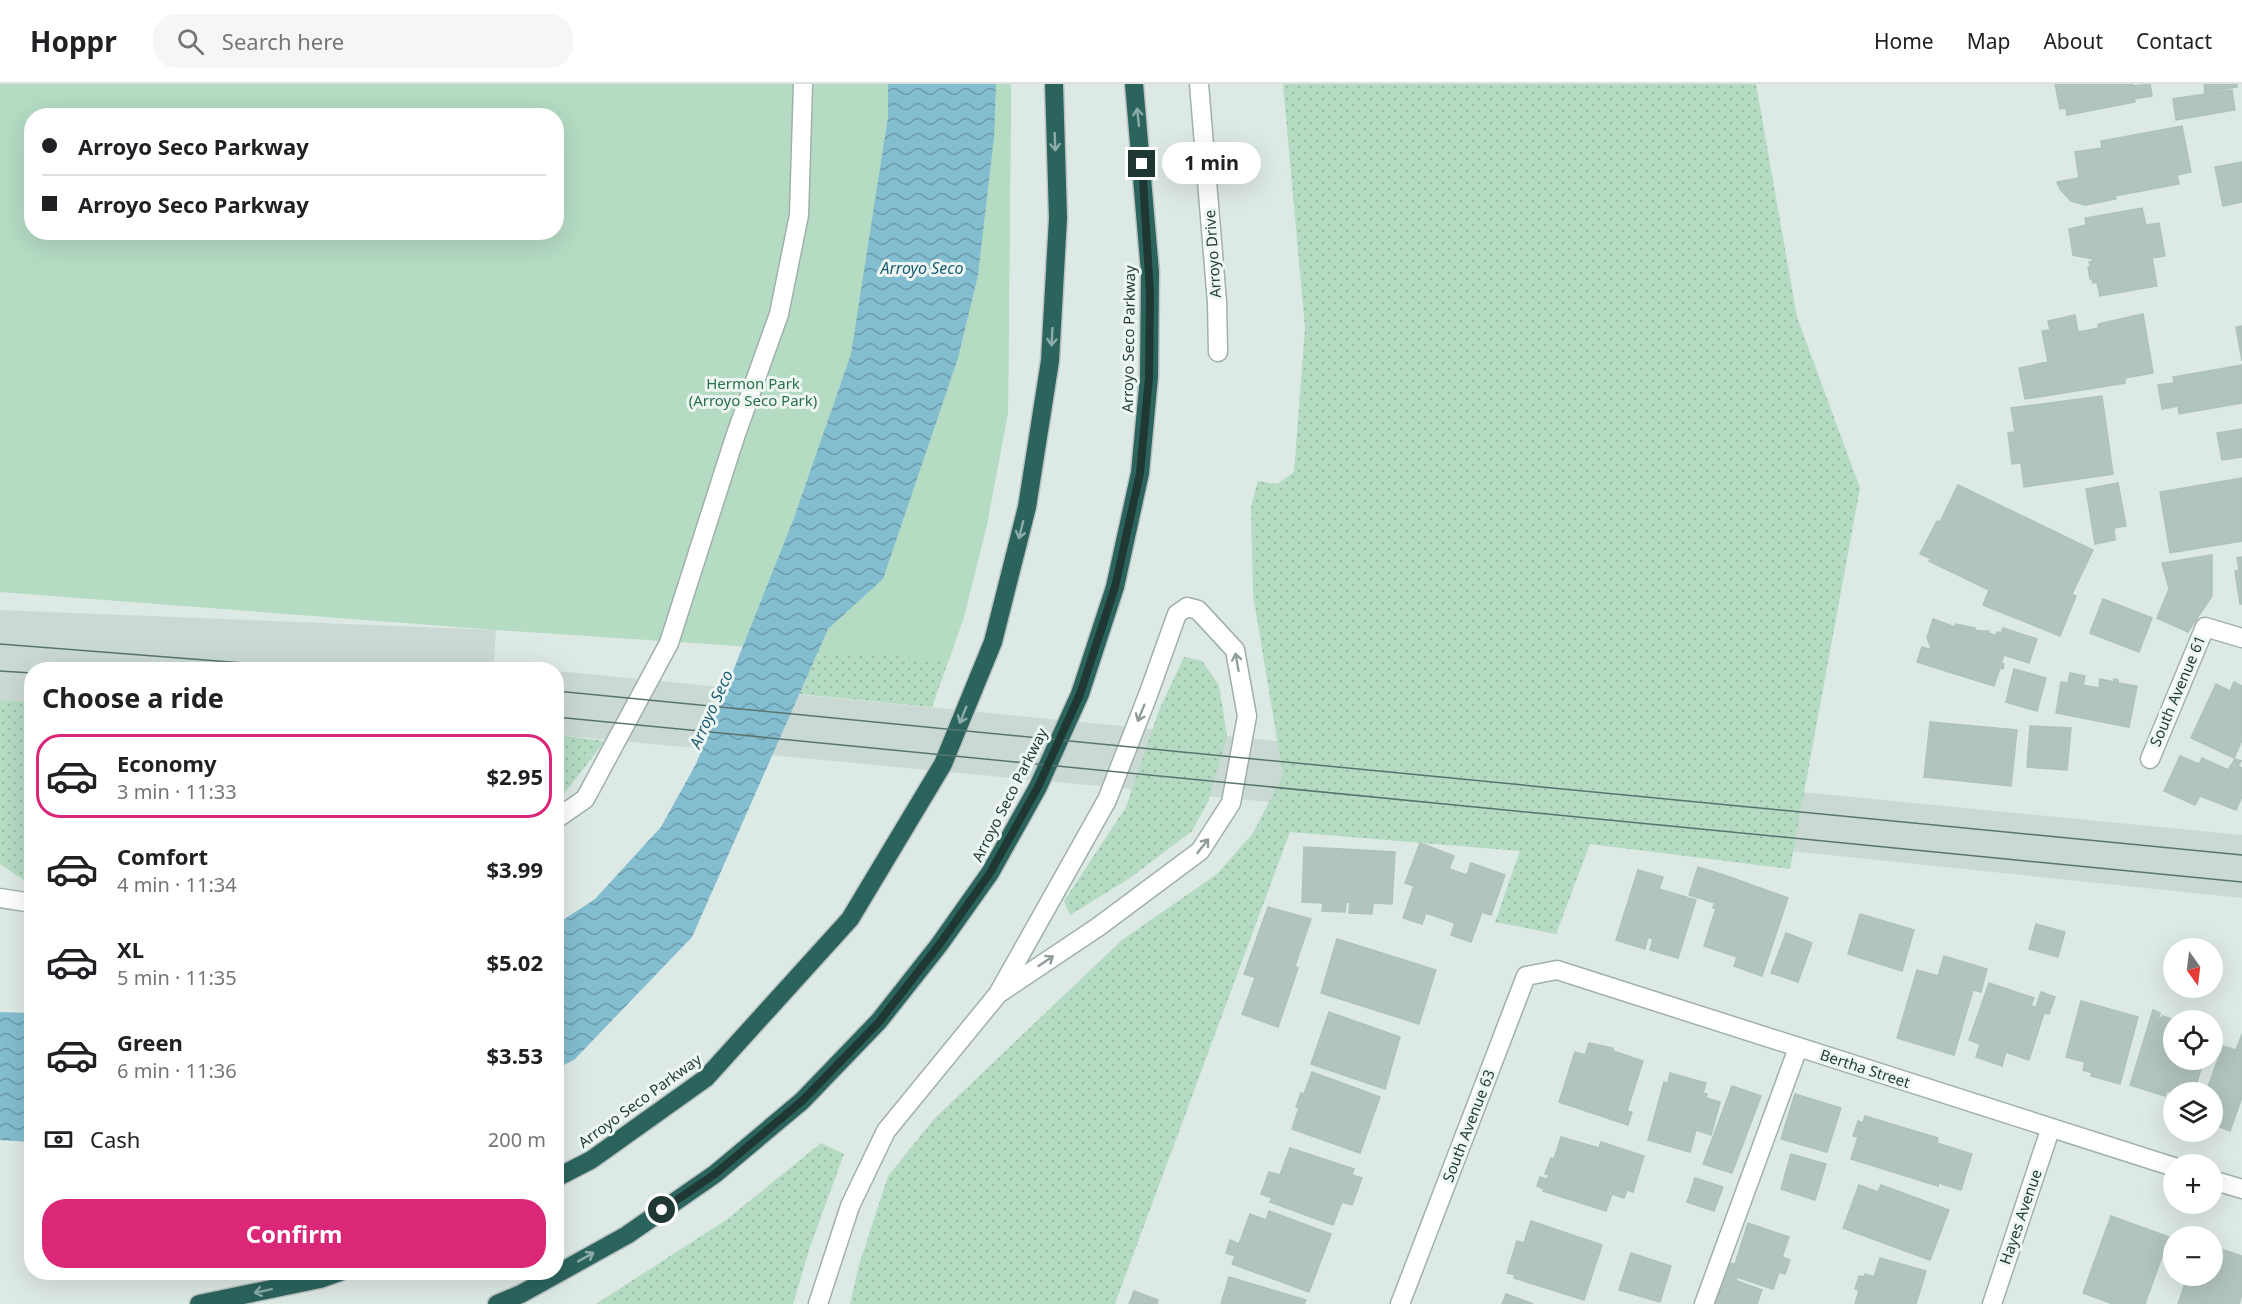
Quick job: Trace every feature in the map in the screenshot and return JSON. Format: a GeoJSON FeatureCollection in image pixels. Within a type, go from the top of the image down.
{"type":"FeatureCollection","features":[{"type":"Feature","properties":{"kind":"highway","name":"Arroyo Seco Parkway"},"geometry":{"type":"LineString","coordinates":[[564,1174],[591,1160],[706,1078],[850,919],[943,764],[993,642],[1031,484],[1050,361],[1058,218],[1054,84]]}},
{"type":"Feature","properties":{"kind":"highway","name":"Arroyo Seco Parkway"},"geometry":{"type":"LineString","coordinates":[[564,1270],[627,1235],[715,1174],[802,1101],[879,1022],[939,945],[990,873],[1038,787],[1080,694],[1112,598],[1140,473],[1149,377],[1150,272],[1134,84]]}},
{"type":"Feature","properties":{"kind":"highway"},"geometry":{"type":"LineString","coordinates":[[199,1304],[315,1280]]}},
{"type":"Feature","properties":{"kind":"highway","name":"Arroyo Seco Parkway"},"geometry":{"type":"LineString","coordinates":[[498,1304],[546,1280]]}},
{"type":"Feature","properties":{"kind":"street"},"geometry":{"type":"LineString","coordinates":[[564,813],[585,799],[669,643],[735,437],[779,314],[799,215],[803,84]]}},
{"type":"Feature","properties":{"kind":"street","name":"Arroyo Drive"},"geometry":{"type":"LineString","coordinates":[[1199,84],[1217,302],[1218,352]]}},
{"type":"Feature","properties":{"kind":"street"},"geometry":{"type":"LineString","coordinates":[[818,1304],[850,1206],[886,1131],[998,994],[1107,800],[1149,695],[1177,614],[1188,608],[1198,610],[1235,650],[1247,716],[1231,803],[1200,851],[1098,927],[998,994]]}},
{"type":"Feature","properties":{"kind":"street","name":"South Avenue 61"},"geometry":{"type":"LineString","coordinates":[[2150,759],[2205,627],[2242,639]]}},
{"type":"Feature","properties":{"kind":"street"},"geometry":{"type":"LineString","coordinates":[[0,898],[24,902]]}},
{"type":"Feature","properties":{"kind":"street","name":"Bertha Street"},"geometry":{"type":"LineString","coordinates":[[1557,970],[2050,1130],[2163,1164]]}},
{"type":"Feature","properties":{"kind":"street","name":"South Avenue 63"},"geometry":{"type":"LineString","coordinates":[[1400,1304],[1526,976],[1557,970]]}},
{"type":"Feature","properties":{"kind":"street"},"geometry":{"type":"LineString","coordinates":[[1704,1304],[1798,1048]]}},
{"type":"Feature","properties":{"kind":"street","name":"Hayes Avenue"},"geometry":{"type":"LineString","coordinates":[[1992,1304],[2050,1130]]}},
{"type":"Feature","properties":{"kind":"street"},"geometry":{"type":"LineString","coordinates":[[2223,1183],[2242,1189]]}},
{"type":"Feature","properties":{"kind":"shaded area"},"geometry":{"type":"Polygon","coordinates":[[[0,610],[496,630],[494,662],[24,662],[24,702],[0,700],[0,610]]]}},
{"type":"Feature","properties":{"kind":"shaded area"},"geometry":{"type":"Polygon","coordinates":[[[564,672],[2242,835],[2242,898],[1810,853],[564,736],[564,672]]]}},
{"type":"Feature","properties":{"kind":"green space","name":"Hermon Park (Arroyo Seco Park)"},"geometry":{"type":"Polygon","coordinates":[[[0,84],[1011,84],[1008,412],[987,524],[963,620],[949,660],[496,630],[0,592],[0,84]]]}},
{"type":"Feature","properties":{"kind":"green space"},"geometry":{"type":"Polygon","coordinates":[[[1011,84],[1008,412],[987,524],[963,620],[932,707],[799,694],[828,629],[1011,84]]]}},
{"type":"Feature","properties":{"kind":"green space"},"geometry":{"type":"Polygon","coordinates":[[[1283,84],[1756,84],[1797,317],[1860,488],[1790,869],[1590,844],[1556,934],[1495,922],[1520,851],[1290,832],[1115,1304],[850,1304],[859,1265],[888,1176],[935,1118],[1122,940],[1217,874],[1253,833],[1283,775],[1253,595],[1251,506],[1258,481],[1277,484],[1294,472],[1305,328],[1283,84]]]}},
{"type":"Feature","properties":{"kind":"green space"},"geometry":{"type":"Polygon","coordinates":[[[1184,657],[1202,661],[1219,685],[1227,736],[1208,802],[1192,831],[1130,878],[1070,915],[1064,901],[1126,807],[1159,710],[1184,657]]]}},
{"type":"Feature","properties":{"kind":"green space"},"geometry":{"type":"Polygon","coordinates":[[[0,700],[24,702],[24,880],[0,864],[0,700]]]}},
{"type":"Feature","properties":{"kind":"green space"},"geometry":{"type":"Polygon","coordinates":[[[564,736],[605,741],[564,794],[564,736]]]}},
{"type":"Feature","properties":{"kind":"green space"},"geometry":{"type":"Polygon","coordinates":[[[821,1143],[844,1154],[810,1247],[793,1304],[596,1304],[726,1220],[821,1143]]]}},
{"type":"Feature","properties":{"kind":"water","name":"Arroyo Seco"},"geometry":{"type":"Polygon","coordinates":[[[888,84],[996,84],[994,137],[978,275],[958,358],[883,579],[828,629],[692,937],[575,1059],[564,1065],[564,919],[595,899],[661,827],[696,764],[794,518],[851,354],[888,117],[888,84]]]}},
{"type":"Feature","properties":{"kind":"water"},"geometry":{"type":"Polygon","coordinates":[[[0,1012],[24,1013],[24,1142],[0,1140],[0,1012]]]}},
{"type":"Feature","properties":{"kind":"building"},"geometry":{"type":"Polygon","coordinates":[[[2055,84],[2133,84],[2133,86],[2150,84],[2152,96],[2134,99],[2135,102],[2067,115],[2066,108],[2060,109],[2055,84]]]}},
{"type":"Feature","properties":{"kind":"building"},"geometry":{"type":"Polygon","coordinates":[[[2204,84],[2237,84],[2237,87],[2205,93],[2204,84]]]}},
{"type":"Feature","properties":{"kind":"building"},"geometry":{"type":"Polygon","coordinates":[[[2232,90],[2235,110],[2176,120],[2173,99],[2232,90]]]}},
{"type":"Feature","properties":{"kind":"building"},"geometry":{"type":"Polygon","coordinates":[[[2182,126],[2191,172],[2177,175],[2179,184],[2115,196],[2116,199],[2085,205],[2071,201],[2060,189],[2057,182],[2079,178],[2075,152],[2102,148],[2101,141],[2182,126]]]}},
{"type":"Feature","properties":{"kind":"building"},"geometry":{"type":"Polygon","coordinates":[[[2242,162],[2242,202],[2223,206],[2215,167],[2242,162]]]}},
{"type":"Feature","properties":{"kind":"building"},"geometry":{"type":"Polygon","coordinates":[[[2142,208],[2146,225],[2159,223],[2165,256],[2152,258],[2157,286],[2100,296],[2097,282],[2093,283],[2092,278],[2090,279],[2088,267],[2091,267],[2089,262],[2093,259],[2073,255],[2069,229],[2086,225],[2085,218],[2142,208]]]}},
{"type":"Feature","properties":{"kind":"building"},"geometry":{"type":"Polygon","coordinates":[[[2143,314],[2153,373],[2125,378],[2125,383],[2025,399],[2019,368],[2048,362],[2042,331],[2050,330],[2048,321],[2075,315],[2078,332],[2099,328],[2098,324],[2143,314]]]}},
{"type":"Feature","properties":{"kind":"building"},"geometry":{"type":"Polygon","coordinates":[[[2242,326],[2242,361],[2236,327],[2242,326]]]}},
{"type":"Feature","properties":{"kind":"building"},"geometry":{"type":"Polygon","coordinates":[[[2242,365],[2242,403],[2179,414],[2178,406],[2162,409],[2158,385],[2174,383],[2173,377],[2242,365]]]}},
{"type":"Feature","properties":{"kind":"building"},"geometry":{"type":"Polygon","coordinates":[[[2102,396],[2113,474],[2024,487],[2021,463],[2012,464],[2008,433],[2015,432],[2011,408],[2102,396]]]}},
{"type":"Feature","properties":{"kind":"building"},"geometry":{"type":"Polygon","coordinates":[[[2242,429],[2242,457],[2222,460],[2217,433],[2242,429]]]}},
{"type":"Feature","properties":{"kind":"building"},"geometry":{"type":"Polygon","coordinates":[[[2242,478],[2242,541],[2170,553],[2160,492],[2242,478]]]}},
{"type":"Feature","properties":{"kind":"building"},"geometry":{"type":"Polygon","coordinates":[[[2118,483],[2126,526],[2114,528],[2115,540],[2095,544],[2086,489],[2118,483]]]}},
{"type":"Feature","properties":{"kind":"building"},"geometry":{"type":"Polygon","coordinates":[[[1958,485],[2093,550],[2072,594],[2076,596],[2060,636],[1983,605],[1989,590],[1929,561],[1931,559],[1920,554],[1937,521],[1940,522],[1958,485]]]}},
{"type":"Feature","properties":{"kind":"building"},"geometry":{"type":"Polygon","coordinates":[[[2212,555],[2212,596],[2188,632],[2157,618],[2169,589],[2162,563],[2212,555]]]}},
{"type":"Feature","properties":{"kind":"building"},"geometry":{"type":"Polygon","coordinates":[[[2242,557],[2242,604],[2240,604],[2235,571],[2239,570],[2237,558],[2242,557]]]}},
{"type":"Feature","properties":{"kind":"building"},"geometry":{"type":"Polygon","coordinates":[[[2103,599],[2152,618],[2139,652],[2090,633],[2103,599]]]}},
{"type":"Feature","properties":{"kind":"building"},"geometry":{"type":"Polygon","coordinates":[[[1933,619],[1955,627],[1956,624],[1975,628],[1974,630],[1989,631],[1996,636],[1997,632],[2001,633],[2003,628],[2037,639],[2029,663],[2004,655],[2001,664],[2004,664],[2003,669],[2000,668],[1994,686],[1917,662],[1922,647],[1932,650],[1927,638],[1933,619]]]}},
{"type":"Feature","properties":{"kind":"building"},"geometry":{"type":"Polygon","coordinates":[[[2014,669],[2046,678],[2037,711],[2006,702],[2014,669]]]}},
{"type":"Feature","properties":{"kind":"building"},"geometry":{"type":"Polygon","coordinates":[[[2070,673],[2085,676],[2083,685],[2099,688],[2100,679],[2114,682],[2114,679],[2118,680],[2118,683],[2137,686],[2129,727],[2056,713],[2061,682],[2068,683],[2070,673]]]}},
{"type":"Feature","properties":{"kind":"building"},"geometry":{"type":"Polygon","coordinates":[[[2234,682],[2242,686],[2242,740],[2234,758],[2191,738],[2216,684],[2230,691],[2234,682]]]}},
{"type":"Feature","properties":{"kind":"building"},"geometry":{"type":"Polygon","coordinates":[[[1930,722],[2017,730],[2011,786],[1924,777],[1930,722]]]}},
{"type":"Feature","properties":{"kind":"building"},"geometry":{"type":"Polygon","coordinates":[[[2030,726],[2071,728],[2067,770],[2027,767],[2030,726]]]}},
{"type":"Feature","properties":{"kind":"building"},"geometry":{"type":"Polygon","coordinates":[[[2180,756],[2199,764],[2202,758],[2228,770],[2235,759],[2241,761],[2238,766],[2242,768],[2242,796],[2236,810],[2200,796],[2195,805],[2164,791],[2180,756]]]}},
{"type":"Feature","properties":{"kind":"building"},"geometry":{"type":"Polygon","coordinates":[[[1420,843],[1454,856],[1449,869],[1467,875],[1471,863],[1505,875],[1491,915],[1482,912],[1471,942],[1451,935],[1455,923],[1426,913],[1422,924],[1403,918],[1414,886],[1405,883],[1420,843]]]}},
{"type":"Feature","properties":{"kind":"building"},"geometry":{"type":"Polygon","coordinates":[[[1304,847],[1395,852],[1392,904],[1373,903],[1372,914],[1349,913],[1350,902],[1346,902],[1345,912],[1322,911],[1323,903],[1302,902],[1304,847]]]}},
{"type":"Feature","properties":{"kind":"building"},"geometry":{"type":"Polygon","coordinates":[[[1698,867],[1724,875],[1715,903],[1689,895],[1698,867]]]}},
{"type":"Feature","properties":{"kind":"building"},"geometry":{"type":"Polygon","coordinates":[[[1638,870],[1663,877],[1659,889],[1696,900],[1678,958],[1650,950],[1653,939],[1648,937],[1645,949],[1616,940],[1638,870]]]}},
{"type":"Feature","properties":{"kind":"building"},"geometry":{"type":"Polygon","coordinates":[[[1724,875],[1788,898],[1762,976],[1734,966],[1737,957],[1704,946],[1724,875]]]}},
{"type":"Feature","properties":{"kind":"building"},"geometry":{"type":"Polygon","coordinates":[[[1268,907],[1311,919],[1295,966],[1298,968],[1291,989],[1244,974],[1268,907]]]}},
{"type":"Feature","properties":{"kind":"building"},"geometry":{"type":"Polygon","coordinates":[[[1860,914],[1914,930],[1902,971],[1848,954],[1860,914]]]}},
{"type":"Feature","properties":{"kind":"building"},"geometry":{"type":"Polygon","coordinates":[[[2036,924],[2065,932],[2058,957],[2029,949],[2036,924]]]}},
{"type":"Feature","properties":{"kind":"building"},"geometry":{"type":"Polygon","coordinates":[[[1786,933],[1812,943],[1798,982],[1771,973],[1786,933]]]}},
{"type":"Feature","properties":{"kind":"building"},"geometry":{"type":"Polygon","coordinates":[[[1337,939],[1436,970],[1419,1024],[1321,993],[1337,939]]]}},
{"type":"Feature","properties":{"kind":"building"},"geometry":{"type":"Polygon","coordinates":[[[1944,956],[1987,969],[1981,992],[1973,990],[1954,1055],[1897,1038],[1917,970],[1938,976],[1944,956]]]}},
{"type":"Feature","properties":{"kind":"building"},"geometry":{"type":"Polygon","coordinates":[[[1255,978],[1291,989],[1278,1027],[1242,1014],[1255,978]]]}},
{"type":"Feature","properties":{"kind":"building"},"geometry":{"type":"Polygon","coordinates":[[[1989,983],[2034,998],[2031,1006],[2036,1007],[2041,992],[2055,997],[2049,1014],[2044,1013],[2029,1060],[2006,1052],[2002,1066],[1976,1057],[1980,1044],[1969,1040],[1989,983]]]}},
{"type":"Feature","properties":{"kind":"building"},"geometry":{"type":"Polygon","coordinates":[[[2081,1001],[2138,1017],[2120,1084],[2091,1076],[2092,1073],[2083,1070],[2085,1062],[2066,1057],[2081,1001]]]}},
{"type":"Feature","properties":{"kind":"building"},"geometry":{"type":"Polygon","coordinates":[[[2153,1010],[2160,1013],[2159,1022],[2163,1016],[2163,1070],[2201,1070],[2197,1082],[2163,1082],[2163,1095],[2130,1085],[2153,1010]]]}},
{"type":"Feature","properties":{"kind":"building"},"geometry":{"type":"Polygon","coordinates":[[[1329,1012],[1400,1037],[1385,1089],[1311,1064],[1329,1012]]]}},
{"type":"Feature","properties":{"kind":"building"},"geometry":{"type":"Polygon","coordinates":[[[2242,1034],[2242,1097],[2230,1131],[2223,1128],[2223,1082],[2210,1082],[2214,1070],[2223,1070],[2223,1046],[2236,1050],[2242,1034]]]}},
{"type":"Feature","properties":{"kind":"building"},"geometry":{"type":"Polygon","coordinates":[[[1589,1043],[1613,1048],[1613,1051],[1643,1061],[1627,1111],[1632,1112],[1628,1125],[1559,1102],[1575,1052],[1585,1055],[1589,1043]]]}},
{"type":"Feature","properties":{"kind":"building"},"geometry":{"type":"Polygon","coordinates":[[[1312,1072],[1380,1097],[1360,1153],[1292,1129],[1299,1108],[1296,1107],[1301,1093],[1304,1094],[1312,1072]]]}},
{"type":"Feature","properties":{"kind":"building"},"geometry":{"type":"Polygon","coordinates":[[[1670,1073],[1706,1083],[1703,1093],[1707,1094],[1706,1098],[1720,1102],[1711,1135],[1696,1130],[1690,1152],[1648,1140],[1664,1082],[1668,1083],[1670,1073]]]}},
{"type":"Feature","properties":{"kind":"building"},"geometry":{"type":"Polygon","coordinates":[[[1732,1086],[1761,1096],[1732,1173],[1703,1164],[1732,1086]]]}},
{"type":"Feature","properties":{"kind":"building"},"geometry":{"type":"Polygon","coordinates":[[[1795,1094],[1841,1108],[1827,1152],[1781,1139],[1795,1094]]]}},
{"type":"Feature","properties":{"kind":"building"},"geometry":{"type":"Polygon","coordinates":[[[1865,1116],[1938,1138],[1937,1143],[1972,1154],[1961,1190],[1939,1183],[1938,1186],[1851,1159],[1858,1137],[1853,1136],[1858,1121],[1863,1123],[1865,1116]]]}},
{"type":"Feature","properties":{"kind":"building"},"geometry":{"type":"Polygon","coordinates":[[[1561,1137],[1599,1148],[1601,1142],[1644,1156],[1633,1192],[1627,1190],[1624,1198],[1612,1194],[1606,1211],[1543,1191],[1544,1189],[1537,1186],[1540,1177],[1547,1179],[1549,1175],[1545,1174],[1551,1158],[1554,1159],[1561,1137]]]}},
{"type":"Feature","properties":{"kind":"building"},"geometry":{"type":"Polygon","coordinates":[[[1290,1148],[1354,1169],[1352,1175],[1362,1178],[1352,1205],[1342,1202],[1333,1225],[1270,1202],[1272,1198],[1261,1194],[1269,1172],[1280,1175],[1290,1148]]]}},
{"type":"Feature","properties":{"kind":"building"},"geometry":{"type":"Polygon","coordinates":[[[1791,1154],[1826,1164],[1815,1200],[1781,1189],[1791,1154]]]}},
{"type":"Feature","properties":{"kind":"building"},"geometry":{"type":"Polygon","coordinates":[[[1695,1178],[1723,1187],[1714,1211],[1687,1202],[1695,1178]]]}},
{"type":"Feature","properties":{"kind":"building"},"geometry":{"type":"Polygon","coordinates":[[[1859,1185],[1878,1192],[1881,1185],[1949,1210],[1930,1260],[1843,1228],[1859,1185]]]}},
{"type":"Feature","properties":{"kind":"building"},"geometry":{"type":"Polygon","coordinates":[[[1269,1211],[1331,1234],[1309,1292],[1232,1264],[1235,1256],[1226,1253],[1230,1240],[1239,1244],[1250,1214],[1266,1220],[1269,1211]]]}},
{"type":"Feature","properties":{"kind":"building"},"geometry":{"type":"Polygon","coordinates":[[[2111,1216],[2163,1235],[2163,1254],[2145,1304],[2113,1304],[2083,1293],[2111,1216]]]}},
{"type":"Feature","properties":{"kind":"building"},"geometry":{"type":"Polygon","coordinates":[[[1531,1221],[1602,1245],[1584,1300],[1514,1278],[1515,1275],[1507,1273],[1517,1241],[1524,1243],[1531,1221]]]}},
{"type":"Feature","properties":{"kind":"building"},"geometry":{"type":"Polygon","coordinates":[[[1748,1223],[1789,1237],[1782,1257],[1790,1260],[1785,1274],[1779,1272],[1773,1289],[1737,1277],[1736,1280],[1726,1277],[1730,1263],[1735,1264],[1748,1223]]]}},
{"type":"Feature","properties":{"kind":"building"},"geometry":{"type":"Polygon","coordinates":[[[2223,1250],[2242,1256],[2242,1294],[2239,1304],[2178,1304],[2184,1286],[2223,1286],[2223,1250]]]}},
{"type":"Feature","properties":{"kind":"building"},"geometry":{"type":"Polygon","coordinates":[[[1631,1253],[1671,1266],[1660,1302],[1619,1290],[1631,1253]]]}},
{"type":"Feature","properties":{"kind":"building"},"geometry":{"type":"Polygon","coordinates":[[[1880,1258],[1926,1271],[1916,1304],[1855,1304],[1859,1290],[1855,1289],[1859,1276],[1864,1277],[1865,1274],[1874,1277],[1880,1258]]]}},
{"type":"Feature","properties":{"kind":"building"},"geometry":{"type":"Polygon","coordinates":[[[1229,1277],[1306,1300],[1304,1304],[1221,1304],[1229,1277]]]}},
{"type":"Feature","properties":{"kind":"building"},"geometry":{"type":"Polygon","coordinates":[[[1726,1277],[1762,1290],[1757,1304],[1715,1304],[1726,1277]]]}},
{"type":"Feature","properties":{"kind":"building"},"geometry":{"type":"Polygon","coordinates":[[[1134,1291],[1158,1300],[1157,1304],[1129,1304],[1134,1291]]]}},
{"type":"Feature","properties":{"kind":"building"},"geometry":{"type":"Polygon","coordinates":[[[1506,1294],[1533,1304],[1502,1304],[1506,1294]]]}},
{"type":"Feature","properties":{"kind":"tram line"},"geometry":{"type":"LineString","coordinates":[[0,644],[230,662]]}},
{"type":"Feature","properties":{"kind":"tram line"},"geometry":{"type":"LineString","coordinates":[[0,671],[24,672]]}},
{"type":"Feature","properties":{"kind":"tram line"},"geometry":{"type":"LineString","coordinates":[[564,692],[2242,855]]}},
{"type":"Feature","properties":{"kind":"tram line"},"geometry":{"type":"LineString","coordinates":[[564,718],[2242,882]]}},
{"type":"Feature","properties":{"kind":"route"},"geometry":{"type":"LineString","coordinates":[[662,1210],[715,1174],[802,1101],[879,1022],[939,945],[990,873],[1038,787],[1080,694],[1115,587],[1140,473],[1149,377],[1150,293],[1142,164]]}}]}
